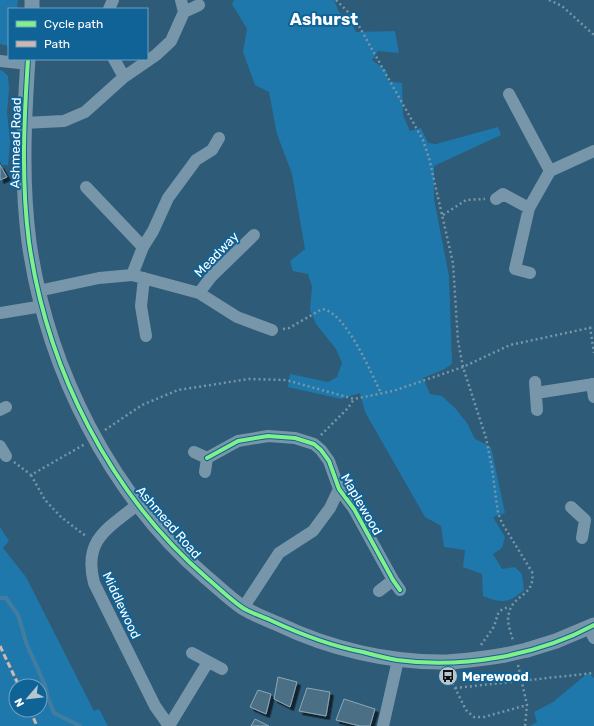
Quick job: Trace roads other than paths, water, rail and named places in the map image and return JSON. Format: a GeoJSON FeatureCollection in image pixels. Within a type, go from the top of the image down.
{"type":"FeatureCollection","features":[{"type":"Feature","properties":{"kind":"street"},"geometry":{"type":"LineString","coordinates":[[181,0],[184,12]]}},
{"type":"Feature","properties":{"kind":"street"},"geometry":{"type":"LineString","coordinates":[[23,123],[64,121],[85,112],[124,77],[156,55],[171,41],[184,12],[199,4]]}},
{"type":"Feature","properties":{"kind":"street"},"geometry":{"type":"LineString","coordinates":[[115,60],[124,77]]}},
{"type":"Feature","properties":{"kind":"street"},"geometry":{"type":"LineString","coordinates":[[0,61],[28,61]]}},
{"type":"Feature","properties":{"kind":"street","name":"Ashmead Road"},"geometry":{"type":"LineString","coordinates":[[28,61],[23,123],[24,190],[29,243],[38,291],[64,375],[89,428],[137,505],[182,556],[243,608],[291,630],[339,648],[398,660],[446,662],[470,660],[515,652],[592,630]]}},
{"type":"Feature","properties":{"kind":"street"},"geometry":{"type":"LineString","coordinates":[[509,94],[550,171]]}},
{"type":"Feature","properties":{"kind":"street"},"geometry":{"type":"LineString","coordinates":[[146,336],[138,276],[143,247],[153,231],[168,198],[196,160],[202,154],[212,150],[220,138]]}},
{"type":"Feature","properties":{"kind":"street"},"geometry":{"type":"LineString","coordinates":[[530,273],[515,269],[529,208],[550,171],[594,151]]}},
{"type":"Feature","properties":{"kind":"street"},"geometry":{"type":"LineString","coordinates":[[86,187],[143,247]]}},
{"type":"Feature","properties":{"kind":"street"},"geometry":{"type":"LineString","coordinates":[[496,199],[503,194],[529,208]]}},
{"type":"Feature","properties":{"kind":"street","name":"Meadway"},"geometry":{"type":"LineString","coordinates":[[199,293],[211,277],[254,235]]}},
{"type":"Feature","properties":{"kind":"street"},"geometry":{"type":"LineString","coordinates":[[38,291],[99,278],[138,276],[199,293],[237,317],[272,330]]}},
{"type":"Feature","properties":{"kind":"street"},"geometry":{"type":"LineString","coordinates":[[0,313],[43,306]]}},
{"type":"Feature","properties":{"kind":"street"},"geometry":{"type":"LineString","coordinates":[[537,410],[536,387],[593,384],[594,397]]}},
{"type":"Feature","properties":{"kind":"street","name":"Maplewood"},"geometry":{"type":"LineString","coordinates":[[207,458],[238,441],[268,436],[295,438],[314,444],[321,450],[328,461],[339,489],[354,509],[396,585],[379,591]]}},
{"type":"Feature","properties":{"kind":"street"},"geometry":{"type":"LineString","coordinates":[[194,452],[207,458],[205,472]]}},
{"type":"Feature","properties":{"kind":"street","name":"Maplewood"},"geometry":{"type":"LineString","coordinates":[[243,608],[279,553],[313,531],[330,508],[339,489]]}},
{"type":"Feature","properties":{"kind":"street","name":"Middlewood"},"geometry":{"type":"LineString","coordinates":[[137,505],[103,533],[96,543],[91,555],[90,568],[94,583],[155,706],[169,726],[208,662]]}},
{"type":"Feature","properties":{"kind":"street"},"geometry":{"type":"LineString","coordinates":[[571,507],[590,518],[582,538]]}},
{"type":"Feature","properties":{"kind":"street"},"geometry":{"type":"LineString","coordinates":[[192,653],[222,669]]}},
{"type":"Feature","properties":{"kind":"street"},"geometry":{"type":"LineString","coordinates":[[384,726],[398,660]]}},
{"type":"Feature","properties":{"kind":"waterway"},"geometry":{"type":"LineString","coordinates":[[0,598],[6,598],[18,615],[27,645],[45,685],[54,713],[80,726]]}},
{"type":"Feature","properties":{"kind":"place","name":"Merewood"},"geometry":{"type":"Point","coordinates":[448,676]}},
{"type":"Feature","properties":{"kind":"district","name":"Ashurst"},"geometry":{"type":"Point","coordinates":[324,19]}}]}
